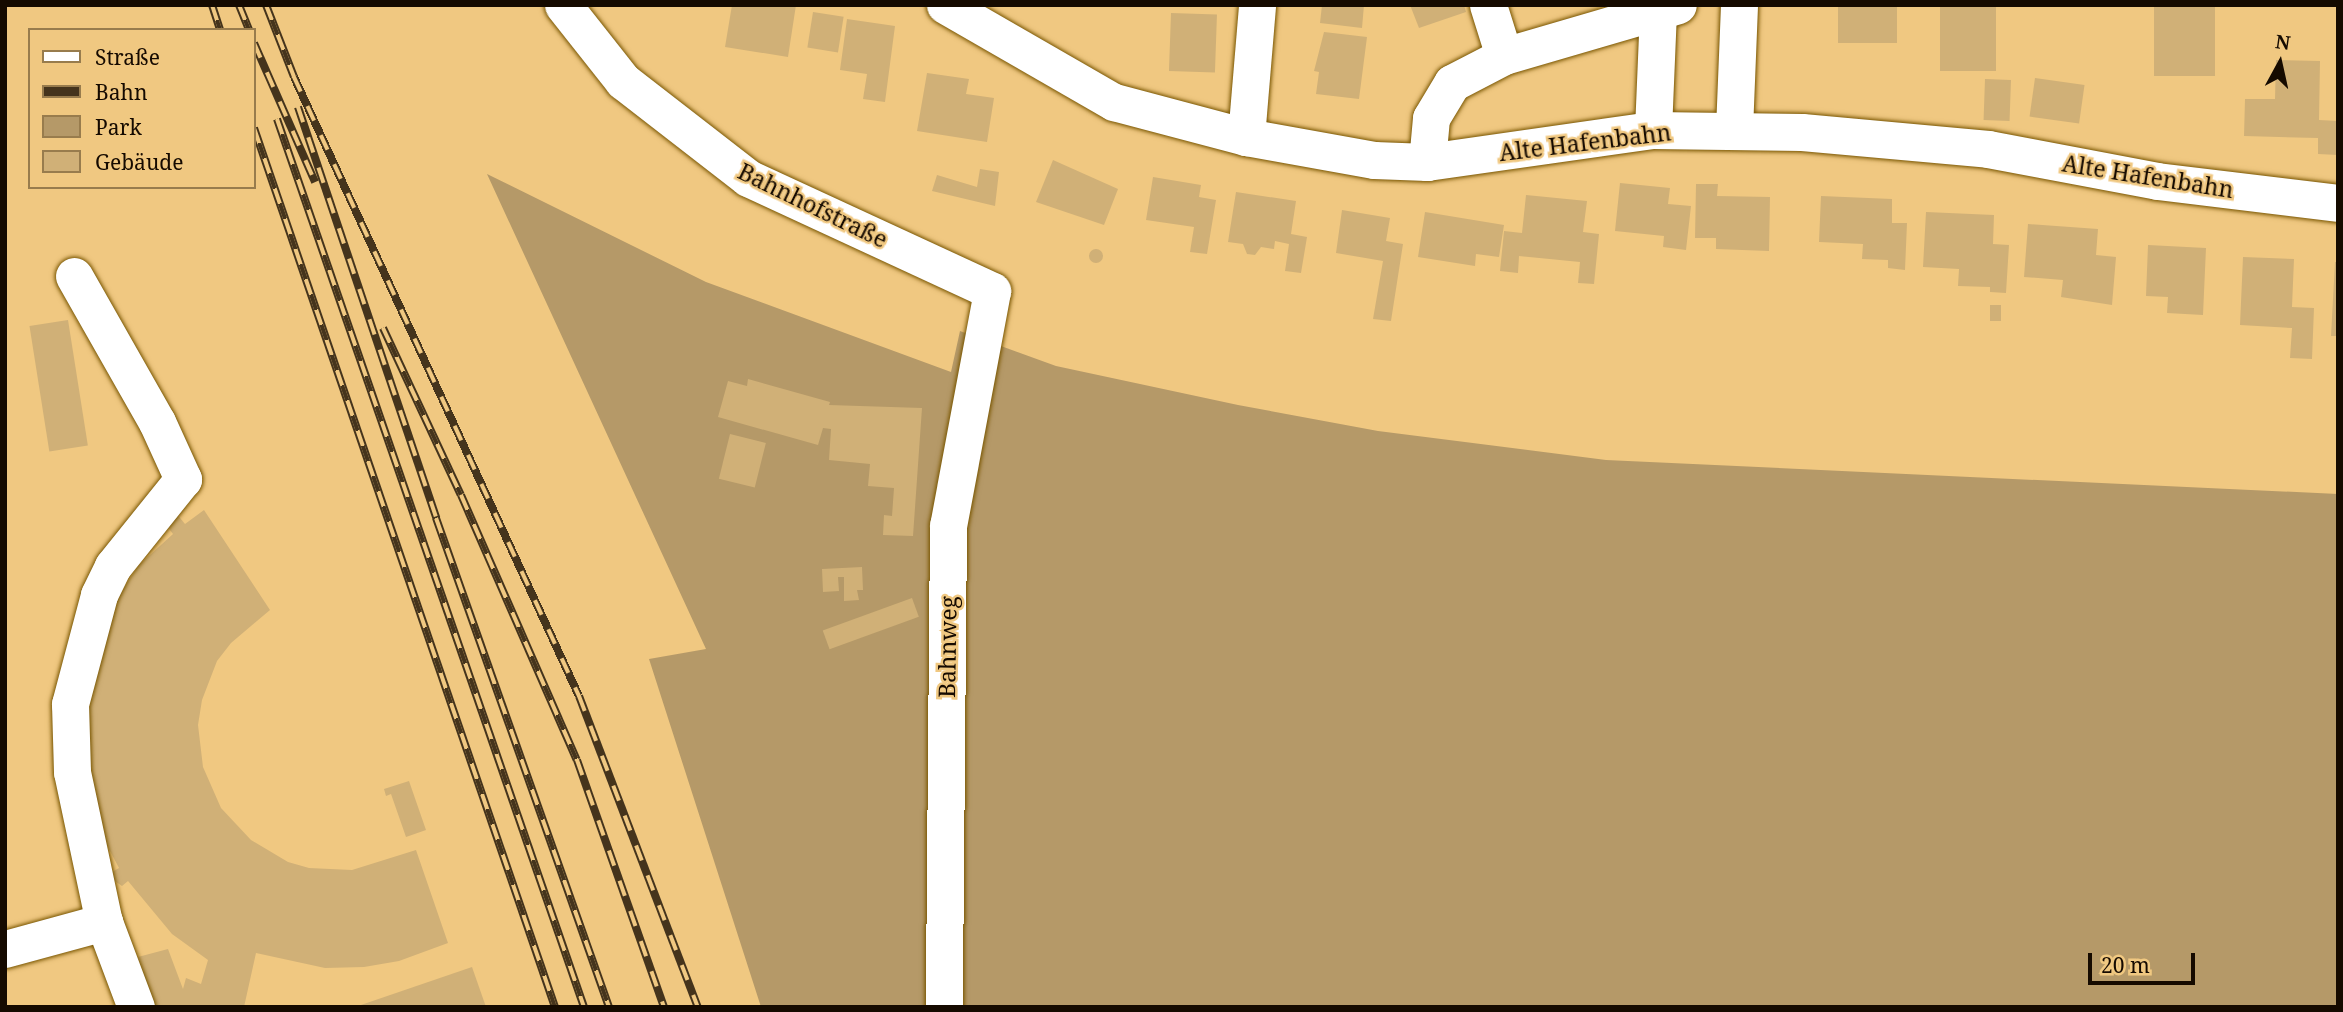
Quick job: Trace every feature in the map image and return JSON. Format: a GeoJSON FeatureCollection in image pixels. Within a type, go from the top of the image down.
{"type":"FeatureCollection","features":[{"type":"Feature","properties":{"kind":"street","name":"Bahnhofstraße"},"geometry":{"type":"LineString","coordinates":[[564,5],[624,80],[748,178],[992,291]]}},
{"type":"Feature","properties":{"kind":"street","name":"Alte Hafenbahn"},"geometry":{"type":"LineString","coordinates":[[945,5],[1114,102],[1246,137],[1374,160],[1427,162],[1653,130],[1734,130],[1988,149],[2157,181],[2338,203]]}},
{"type":"Feature","properties":{"kind":"street"},"geometry":{"type":"LineString","coordinates":[[1246,137],[1257,5]]}},
{"type":"Feature","properties":{"kind":"street"},"geometry":{"type":"LineString","coordinates":[[1488,5],[1504,56]]}},
{"type":"Feature","properties":{"kind":"street"},"geometry":{"type":"LineString","coordinates":[[1734,130],[1739,5]]}},
{"type":"Feature","properties":{"kind":"street"},"geometry":{"type":"LineString","coordinates":[[1427,162],[1431,118],[1452,83],[1504,56],[1668,8],[1653,130]]}},
{"type":"Feature","properties":{"kind":"street"},"geometry":{"type":"LineString","coordinates":[[74,276],[156,422],[183,479],[113,566],[99,595],[70,704],[72,772],[104,922],[136,1007]]}},
{"type":"Feature","properties":{"kind":"street","name":"Bahnweg"},"geometry":{"type":"LineString","coordinates":[[944,1007],[948,525],[992,291]]}},
{"type":"Feature","properties":{"kind":"street"},"geometry":{"type":"LineString","coordinates":[[5,949],[104,922]]}},
{"type":"Feature","properties":{"kind":"green space"},"geometry":{"type":"Polygon","coordinates":[[[487,174],[706,282],[951,372],[960,331],[1056,366],[1238,405],[1378,431],[1606,460],[2338,494],[2338,1007],[761,1007],[649,659],[706,649],[487,174]]]}},
{"type":"Feature","properties":{"kind":"building"},"geometry":{"type":"Polygon","coordinates":[[[732,5],[796,5],[788,57],[725,47],[732,5]]]}},
{"type":"Feature","properties":{"kind":"building"},"geometry":{"type":"Polygon","coordinates":[[[1322,5],[1364,5],[1362,28],[1320,23],[1322,5]]]}},
{"type":"Feature","properties":{"kind":"building"},"geometry":{"type":"Polygon","coordinates":[[[1410,5],[1464,5],[1466,12],[1419,28],[1410,5]]]}},
{"type":"Feature","properties":{"kind":"building"},"geometry":{"type":"Polygon","coordinates":[[[1838,5],[1897,5],[1897,43],[1838,43],[1838,5]]]}},
{"type":"Feature","properties":{"kind":"building"},"geometry":{"type":"Polygon","coordinates":[[[1940,5],[1996,5],[1996,71],[1940,71],[1940,5]]]}},
{"type":"Feature","properties":{"kind":"building"},"geometry":{"type":"Polygon","coordinates":[[[2154,5],[2215,5],[2215,76],[2154,76],[2154,5]]]}},
{"type":"Feature","properties":{"kind":"building"},"geometry":{"type":"Polygon","coordinates":[[[813,12],[844,17],[838,52],[807,48],[813,12]]]}},
{"type":"Feature","properties":{"kind":"building"},"geometry":{"type":"Polygon","coordinates":[[[1171,13],[1217,15],[1215,73],[1169,71],[1171,13]]]}},
{"type":"Feature","properties":{"kind":"building"},"geometry":{"type":"Polygon","coordinates":[[[847,19],[895,26],[885,102],[863,99],[867,74],[840,70],[847,19]]]}},
{"type":"Feature","properties":{"kind":"building"},"geometry":{"type":"Polygon","coordinates":[[[1324,32],[1367,37],[1359,99],[1316,94],[1319,72],[1314,71],[1324,32]]]}},
{"type":"Feature","properties":{"kind":"building"},"geometry":{"type":"Polygon","coordinates":[[[2276,60],[2320,61],[2319,120],[2338,121],[2338,155],[2318,154],[2318,138],[2244,136],[2245,99],[2275,99],[2276,60]]]}},
{"type":"Feature","properties":{"kind":"building"},"geometry":{"type":"Polygon","coordinates":[[[927,73],[969,79],[966,94],[994,98],[987,142],[917,131],[927,73]]]}},
{"type":"Feature","properties":{"kind":"building"},"geometry":{"type":"Polygon","coordinates":[[[2035,78],[2085,85],[2079,124],[2030,117],[2035,78]]]}},
{"type":"Feature","properties":{"kind":"building"},"geometry":{"type":"Polygon","coordinates":[[[1985,79],[2011,80],[2010,121],[1984,120],[1985,79]]]}},
{"type":"Feature","properties":{"kind":"building"},"geometry":{"type":"Polygon","coordinates":[[[1053,160],[1118,189],[1104,225],[1036,202],[1053,160]]]}},
{"type":"Feature","properties":{"kind":"building"},"geometry":{"type":"Polygon","coordinates":[[[980,169],[999,172],[995,206],[932,191],[937,175],[977,187],[980,169]]]}},
{"type":"Feature","properties":{"kind":"building"},"geometry":{"type":"Polygon","coordinates":[[[1153,177],[1201,185],[1199,197],[1216,200],[1207,254],[1190,252],[1194,227],[1146,220],[1153,177]]]}},
{"type":"Feature","properties":{"kind":"building"},"geometry":{"type":"Polygon","coordinates":[[[1620,183],[1670,188],[1668,204],[1691,206],[1686,250],[1663,247],[1664,236],[1615,231],[1620,183]]]}},
{"type":"Feature","properties":{"kind":"building"},"geometry":{"type":"Polygon","coordinates":[[[1696,184],[1718,184],[1717,196],[1770,197],[1769,251],[1716,249],[1716,238],[1695,238],[1696,184]]]}},
{"type":"Feature","properties":{"kind":"building"},"geometry":{"type":"Polygon","coordinates":[[[1236,192],[1296,201],[1291,234],[1307,237],[1301,273],[1285,271],[1289,244],[1275,241],[1274,249],[1261,247],[1255,255],[1247,254],[1243,244],[1228,242],[1236,192]]]}},
{"type":"Feature","properties":{"kind":"building"},"geometry":{"type":"Polygon","coordinates":[[[1526,195],[1587,201],[1583,232],[1599,234],[1594,284],[1578,283],[1580,262],[1519,256],[1518,273],[1500,271],[1504,231],[1522,233],[1526,195]]]}},
{"type":"Feature","properties":{"kind":"building"},"geometry":{"type":"Polygon","coordinates":[[[1821,196],[1892,199],[1892,223],[1907,223],[1905,270],[1888,268],[1888,260],[1862,259],[1863,244],[1819,242],[1821,196]]]}},
{"type":"Feature","properties":{"kind":"building"},"geometry":{"type":"Polygon","coordinates":[[[1342,210],[1390,218],[1386,241],[1403,244],[1391,321],[1373,319],[1383,261],[1336,253],[1342,210]]]}},
{"type":"Feature","properties":{"kind":"building"},"geometry":{"type":"Polygon","coordinates":[[[1425,212],[1504,225],[1499,257],[1476,254],[1475,266],[1418,257],[1425,212]]]}},
{"type":"Feature","properties":{"kind":"building"},"geometry":{"type":"Polygon","coordinates":[[[1926,212],[1994,215],[1993,244],[2009,245],[2006,293],[1990,292],[1990,287],[1958,286],[1959,269],[1923,267],[1926,212]]]}},
{"type":"Feature","properties":{"kind":"building"},"geometry":{"type":"Polygon","coordinates":[[[2028,224],[2098,229],[2096,255],[2116,257],[2112,305],[2061,297],[2063,280],[2024,277],[2028,224]]]}},
{"type":"Feature","properties":{"kind":"building"},"geometry":{"type":"Polygon","coordinates":[[[2148,245],[2206,248],[2203,315],[2167,313],[2168,297],[2146,296],[2148,245]]]}},
{"type":"Feature","properties":{"kind":"building"},"geometry":{"type":"Polygon","coordinates":[[[1093,249],[1099,249],[1103,256],[1099,263],[1093,263],[1089,259],[1089,253],[1093,249]]]}},
{"type":"Feature","properties":{"kind":"building"},"geometry":{"type":"Polygon","coordinates":[[[2243,257],[2294,259],[2292,307],[2314,308],[2312,359],[2290,358],[2292,328],[2240,325],[2243,257]]]}},
{"type":"Feature","properties":{"kind":"building"},"geometry":{"type":"Polygon","coordinates":[[[2335,262],[2338,262],[2338,336],[2331,336],[2335,262]]]}},
{"type":"Feature","properties":{"kind":"building"},"geometry":{"type":"Polygon","coordinates":[[[1990,305],[2001,305],[2001,321],[1990,321],[1990,305]]]}},
{"type":"Feature","properties":{"kind":"building"},"geometry":{"type":"Polygon","coordinates":[[[68,320],[88,445],[49,452],[29,326],[68,320]]]}},
{"type":"Feature","properties":{"kind":"building"},"geometry":{"type":"Polygon","coordinates":[[[748,379],[830,402],[829,405],[922,408],[913,536],[883,535],[884,515],[892,516],[894,488],[868,486],[870,464],[829,460],[831,429],[823,428],[818,445],[718,417],[728,381],[747,386],[748,379]]]}},
{"type":"Feature","properties":{"kind":"building"},"geometry":{"type":"Polygon","coordinates":[[[730,434],[766,443],[755,488],[719,479],[730,434]]]}},
{"type":"Feature","properties":{"kind":"building"},"geometry":{"type":"Polygon","coordinates":[[[204,510],[270,610],[231,643],[217,661],[202,700],[198,725],[203,767],[221,808],[251,840],[288,862],[309,868],[352,870],[416,850],[448,943],[399,961],[364,967],[325,968],[256,953],[244,1007],[151,1007],[138,957],[168,949],[183,989],[186,978],[201,984],[208,960],[172,934],[128,881],[122,886],[112,879],[112,872],[119,868],[101,834],[87,793],[86,672],[118,597],[139,565],[173,534],[164,522],[176,513],[185,524],[204,510]]]}},
{"type":"Feature","properties":{"kind":"building"},"geometry":{"type":"Polygon","coordinates":[[[862,567],[863,590],[857,590],[859,600],[844,601],[844,577],[838,577],[839,591],[823,592],[822,569],[862,567]]]}},
{"type":"Feature","properties":{"kind":"building"},"geometry":{"type":"Polygon","coordinates":[[[912,598],[919,617],[830,649],[823,630],[912,598]]]}},
{"type":"Feature","properties":{"kind":"building"},"geometry":{"type":"Polygon","coordinates":[[[409,781],[426,830],[406,837],[391,794],[386,796],[384,789],[409,781]]]}},
{"type":"Feature","properties":{"kind":"building"},"geometry":{"type":"Polygon","coordinates":[[[472,967],[486,1007],[358,1007],[358,1006],[472,967]]]}},
{"type":"Feature","properties":{"kind":"railway"},"geometry":{"type":"LineString","coordinates":[[212,5],[219,28]]}},
{"type":"Feature","properties":{"kind":"railway"},"geometry":{"type":"LineString","coordinates":[[239,5],[248,28]]}},
{"type":"Feature","properties":{"kind":"railway"},"geometry":{"type":"LineString","coordinates":[[266,5],[294,77],[579,696],[698,1007]]}},
{"type":"Feature","properties":{"kind":"railway"},"geometry":{"type":"LineString","coordinates":[[256,48],[315,182]]}},
{"type":"Feature","properties":{"kind":"railway"},"geometry":{"type":"LineString","coordinates":[[298,107],[436,518],[609,1007]]}},
{"type":"Feature","properties":{"kind":"railway"},"geometry":{"type":"LineString","coordinates":[[277,119],[584,1007]]}},
{"type":"Feature","properties":{"kind":"railway"},"geometry":{"type":"LineString","coordinates":[[256,134],[555,1007]]}},
{"type":"Feature","properties":{"kind":"railway"},"geometry":{"type":"LineString","coordinates":[[383,328],[461,495],[577,760],[664,1007]]}}]}
